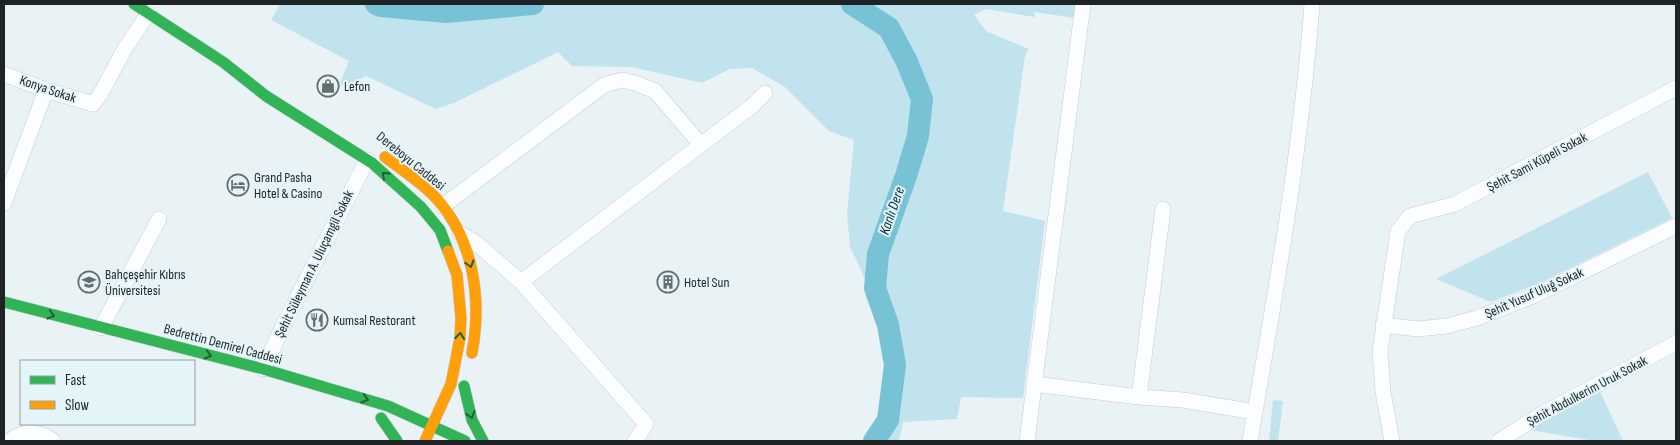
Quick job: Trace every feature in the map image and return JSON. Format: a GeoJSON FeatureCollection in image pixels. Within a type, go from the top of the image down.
{"type":"FeatureCollection","features":[{"type":"Feature","properties":{"kind":"main road","name":"Dereboyu Caddesi"},"geometry":{"type":"LineString","coordinates":[[134,4],[223,62],[266,96],[412,177],[443,206],[460,233],[471,264],[477,296],[475,341],[457,404]]}},
{"type":"Feature","properties":{"kind":"main road","name":"Dereboyu Caddesi"},"geometry":{"type":"LineString","coordinates":[[223,62],[263,80]]}},
{"type":"Feature","properties":{"kind":"main road","name":"Dereboyu Caddesi"},"geometry":{"type":"LineString","coordinates":[[373,156],[440,230],[457,275],[461,318],[460,338],[451,384],[432,426],[420,438]]}},
{"type":"Feature","properties":{"kind":"main road","name":"Bedrettin Demirel Caddesi"},"geometry":{"type":"LineString","coordinates":[[4,302],[263,369],[388,406],[465,441]]}},
{"type":"Feature","properties":{"kind":"main road"},"geometry":{"type":"LineString","coordinates":[[466,377],[472,420],[483,441]]}},
{"type":"Feature","properties":{"kind":"main road"},"geometry":{"type":"LineString","coordinates":[[429,404],[438,398],[451,384]]}},
{"type":"Feature","properties":{"kind":"main road"},"geometry":{"type":"LineString","coordinates":[[388,406],[417,408]]}},
{"type":"Feature","properties":{"kind":"main road"},"geometry":{"type":"LineString","coordinates":[[397,441],[377,417],[420,438]]}},
{"type":"Feature","properties":{"kind":"street"},"geometry":{"type":"LineString","coordinates":[[1027,441],[1083,4]]}},
{"type":"Feature","properties":{"kind":"street"},"geometry":{"type":"LineString","coordinates":[[1250,441],[1289,208],[1307,73],[1312,4]]}},
{"type":"Feature","properties":{"kind":"street","name":"Konya Sokak"},"geometry":{"type":"LineString","coordinates":[[4,74],[46,90],[93,104],[100,95],[124,50],[148,14]]}},
{"type":"Feature","properties":{"kind":"street"},"geometry":{"type":"LineString","coordinates":[[443,206],[604,85],[622,80],[655,91],[701,145]]}},
{"type":"Feature","properties":{"kind":"street","name":"Şehit Sami Küpeli Sokak"},"geometry":{"type":"LineString","coordinates":[[1383,324],[1398,230],[1410,216],[1455,204],[1676,88]]}},
{"type":"Feature","properties":{"kind":"street"},"geometry":{"type":"LineString","coordinates":[[4,202],[6,186],[46,90]]}},
{"type":"Feature","properties":{"kind":"street"},"geometry":{"type":"LineString","coordinates":[[521,282],[752,106],[764,93]]}},
{"type":"Feature","properties":{"kind":"street","name":"Şehit Süleyman A. Uluçamgil Sokak"},"geometry":{"type":"LineString","coordinates":[[263,369],[297,297],[373,156]]}},
{"type":"Feature","properties":{"kind":"street"},"geometry":{"type":"LineString","coordinates":[[1139,397],[1163,209]]}},
{"type":"Feature","properties":{"kind":"street"},"geometry":{"type":"LineString","coordinates":[[102,328],[159,219]]}},
{"type":"Feature","properties":{"kind":"street","name":"Şehit Yusuf Uluğ Sokak"},"geometry":{"type":"LineString","coordinates":[[1383,324],[1418,329],[1447,326],[1477,318],[1533,296],[1676,226]]}},
{"type":"Feature","properties":{"kind":"street"},"geometry":{"type":"LineString","coordinates":[[460,233],[476,243],[521,282],[646,424],[635,441]]}},
{"type":"Feature","properties":{"kind":"street"},"geometry":{"type":"LineString","coordinates":[[1383,324],[1380,351],[1383,392],[1392,441]]}},
{"type":"Feature","properties":{"kind":"street","name":"Şehit Abdulkerim Uruk Sokak"},"geometry":{"type":"LineString","coordinates":[[1499,441],[1540,415],[1676,343]]}},
{"type":"Feature","properties":{"kind":"street"},"geometry":{"type":"LineString","coordinates":[[1034,384],[1139,397],[1183,400],[1255,412]]}},
{"type":"Feature","properties":{"kind":"street"},"geometry":{"type":"LineString","coordinates":[[10,441],[27,432],[46,436],[53,441]]}},
{"type":"Feature","properties":{"kind":"shaded area"},"geometry":{"type":"Polygon","coordinates":[[[280,4],[1076,4],[1075,18],[1034,12],[1035,17],[986,9],[974,15],[986,31],[1029,49],[1025,56],[1003,211],[1045,221],[1023,398],[961,397],[957,419],[903,422],[899,441],[863,441],[878,417],[890,365],[882,326],[862,272],[850,247],[847,213],[854,140],[829,131],[785,87],[752,68],[730,69],[702,83],[632,67],[572,66],[558,52],[454,103],[436,109],[366,76],[346,87],[340,83],[349,61],[271,20],[280,4]]]}},
{"type":"Feature","properties":{"kind":"shaded area"},"geometry":{"type":"Polygon","coordinates":[[[1648,172],[1672,218],[1540,283],[1491,302],[1436,279],[1648,172]]]}},
{"type":"Feature","properties":{"kind":"shaded area"},"geometry":{"type":"Polygon","coordinates":[[[1599,389],[1623,441],[1595,441],[1530,430],[1599,389]]]}},
{"type":"Feature","properties":{"kind":"shaded area"},"geometry":{"type":"Polygon","coordinates":[[[1273,400],[1283,401],[1278,441],[1269,441],[1273,400]]]}},
{"type":"Feature","properties":{"kind":"waterway","name":"Kanlı Dere"},"geometry":{"type":"LineString","coordinates":[[376,4],[446,12],[533,4]]}},
{"type":"Feature","properties":{"kind":"waterway","name":"Kanlı Dere"},"geometry":{"type":"LineString","coordinates":[[852,4],[889,28],[907,62],[922,99],[918,136],[878,254],[875,288],[888,325],[895,365],[888,420],[874,441]]}},
{"type":"Feature","properties":{"kind":"traffic: fast"},"geometry":{"type":"LineString","coordinates":[[134,4],[223,62],[266,96],[372,163],[421,207],[440,230],[448,251]]}},
{"type":"Feature","properties":{"kind":"traffic: fast"},"geometry":{"type":"LineString","coordinates":[[4,302],[263,369],[388,406],[465,441]]}},
{"type":"Feature","properties":{"kind":"traffic: fast"},"geometry":{"type":"LineString","coordinates":[[464,386],[472,420],[483,441]]}},
{"type":"Feature","properties":{"kind":"traffic: fast"},"geometry":{"type":"LineString","coordinates":[[381,418],[397,441]]}},
{"type":"Feature","properties":{"kind":"traffic: slow"},"geometry":{"type":"LineString","coordinates":[[385,157],[418,181],[436,198],[459,232],[467,251],[475,291],[475,333],[472,353]]}},
{"type":"Feature","properties":{"kind":"traffic: slow"},"geometry":{"type":"LineString","coordinates":[[425,441],[451,384],[460,338],[461,318],[457,275],[448,251]]}},
{"type":"Feature","properties":{"kind":"place","name":"Lefon"},"geometry":{"type":"Point","coordinates":[328,86]}},
{"type":"Feature","properties":{"kind":"place","name":"Grand Pasha Hotel & Casino"},"geometry":{"type":"Point","coordinates":[238,185]}},
{"type":"Feature","properties":{"kind":"place","name":"Bahçeşehir Kıbrıs Üniversitesi"},"geometry":{"type":"Point","coordinates":[89,282]}},
{"type":"Feature","properties":{"kind":"place","name":"Hotel Sun"},"geometry":{"type":"Point","coordinates":[668,282]}},
{"type":"Feature","properties":{"kind":"place","name":"Kumsal Restorant"},"geometry":{"type":"Point","coordinates":[317,320]}}]}
